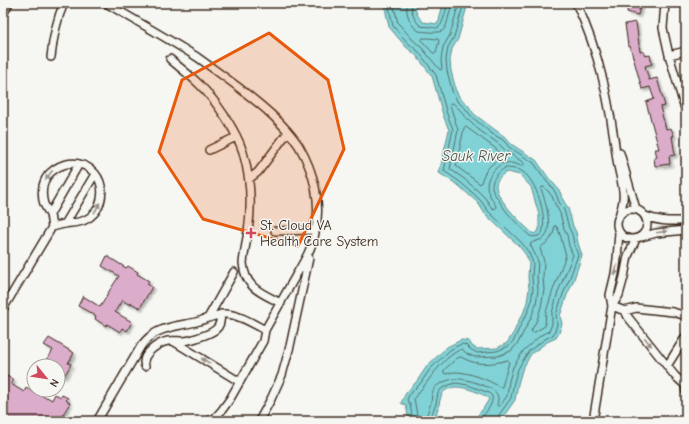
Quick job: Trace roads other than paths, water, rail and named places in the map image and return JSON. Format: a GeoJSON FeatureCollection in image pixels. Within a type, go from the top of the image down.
{"type":"FeatureCollection","features":[{"type":"Feature","properties":{"kind":"street"},"geometry":{"type":"LineString","coordinates":[[3,14],[9,3]]}},
{"type":"Feature","properties":{"kind":"street"},"geometry":{"type":"LineString","coordinates":[[51,57],[54,31],[64,3]]}},
{"type":"Feature","properties":{"kind":"street"},"geometry":{"type":"LineString","coordinates":[[106,3],[197,58],[263,107],[288,132],[306,159],[315,185],[318,208],[316,230],[311,246],[290,346],[282,375],[259,421]]}},
{"type":"Feature","properties":{"kind":"street"},"geometry":{"type":"LineString","coordinates":[[576,3],[588,32],[605,87],[613,130],[618,170],[624,194],[624,200],[616,225],[619,232],[624,238],[632,240],[656,233],[686,230]]}},
{"type":"Feature","properties":{"kind":"street"},"geometry":{"type":"LineString","coordinates":[[665,3],[663,28],[669,55],[686,112]]}},
{"type":"Feature","properties":{"kind":"street"},"geometry":{"type":"LineString","coordinates":[[669,55],[686,51]]}},
{"type":"Feature","properties":{"kind":"street"},"geometry":{"type":"LineString","coordinates":[[170,59],[201,86],[212,99],[222,112],[242,150],[248,172],[250,209],[243,263],[244,272],[247,280],[254,287],[264,294],[281,302]]}},
{"type":"Feature","properties":{"kind":"street"},"geometry":{"type":"LineString","coordinates":[[613,130],[636,210]]}},
{"type":"Feature","properties":{"kind":"street"},"geometry":{"type":"LineString","coordinates":[[248,179],[258,172],[288,132]]}},
{"type":"Feature","properties":{"kind":"street"},"geometry":{"type":"LineString","coordinates":[[208,150],[236,137]]}},
{"type":"Feature","properties":{"kind":"street"},"geometry":{"type":"LineString","coordinates":[[3,309],[52,227],[50,214],[44,204],[42,194],[43,184],[48,175],[55,168],[64,164],[74,163],[88,167],[98,178],[102,187],[102,197],[99,206],[94,214],[86,220],[52,227]]}},
{"type":"Feature","properties":{"kind":"street"},"geometry":{"type":"LineString","coordinates":[[50,214],[79,164]]}},
{"type":"Feature","properties":{"kind":"street"},"geometry":{"type":"LineString","coordinates":[[65,224],[95,174]]}},
{"type":"Feature","properties":{"kind":"street"},"geometry":{"type":"LineString","coordinates":[[612,306],[619,294],[628,256],[637,239],[647,229],[647,221],[640,211],[628,209],[619,217]]}},
{"type":"Feature","properties":{"kind":"street"},"geometry":{"type":"LineString","coordinates":[[644,216],[663,221],[686,221]]}},
{"type":"Feature","properties":{"kind":"street"},"geometry":{"type":"LineString","coordinates":[[275,231],[316,230]]}},
{"type":"Feature","properties":{"kind":"street"},"geometry":{"type":"LineString","coordinates":[[593,421],[612,306],[610,294],[615,274],[619,232]]}},
{"type":"Feature","properties":{"kind":"street"},"geometry":{"type":"LineString","coordinates":[[209,421],[215,418],[222,410],[240,382],[263,341],[265,330],[311,246]]}},
{"type":"Feature","properties":{"kind":"street"},"geometry":{"type":"LineString","coordinates":[[208,318],[234,272]]}},
{"type":"Feature","properties":{"kind":"street"},"geometry":{"type":"LineString","coordinates":[[612,306],[625,311],[636,308],[673,312],[686,316]]}},
{"type":"Feature","properties":{"kind":"street"},"geometry":{"type":"LineString","coordinates":[[625,311],[628,317],[675,376],[685,384],[686,392]]}},
{"type":"Feature","properties":{"kind":"street"},"geometry":{"type":"LineString","coordinates":[[97,421],[141,346],[148,337],[157,332],[220,314],[232,315],[265,330]]}},
{"type":"Feature","properties":{"kind":"street"},"geometry":{"type":"LineString","coordinates":[[145,366],[144,360],[149,352],[164,342],[190,340],[211,333],[220,324],[220,314]]}},
{"type":"Feature","properties":{"kind":"street"},"geometry":{"type":"LineString","coordinates":[[667,366],[686,336]]}},
{"type":"Feature","properties":{"kind":"street"},"geometry":{"type":"LineString","coordinates":[[172,341],[240,382]]}},
{"type":"Feature","properties":{"kind":"water","name":"Sauk River"},"geometry":{"type":"Polygon","coordinates":[[[384,3],[416,3],[417,14],[423,22],[437,24],[443,3],[468,3],[458,39],[452,49],[450,61],[455,89],[460,98],[468,105],[474,114],[505,137],[511,144],[536,160],[560,192],[568,208],[576,232],[582,255],[560,316],[562,324],[559,333],[556,338],[547,342],[531,354],[522,370],[515,400],[503,417],[502,421],[473,421],[489,399],[474,391],[464,388],[452,388],[446,390],[441,395],[434,421],[409,421],[406,405],[401,403],[406,393],[417,381],[427,366],[447,347],[461,340],[469,341],[472,346],[477,349],[497,348],[507,343],[523,314],[527,302],[529,289],[529,262],[519,246],[485,214],[478,203],[458,185],[439,173],[449,130],[443,115],[432,76],[415,54],[406,47],[389,27],[384,3]],[[507,172],[503,174],[497,182],[497,191],[511,212],[534,234],[539,230],[539,215],[531,187],[520,175],[507,172]]]}},
{"type":"Feature","properties":{"kind":"place","name":"St. Cloud VA Health Care System"},"geometry":{"type":"Point","coordinates":[251,233]}}]}
